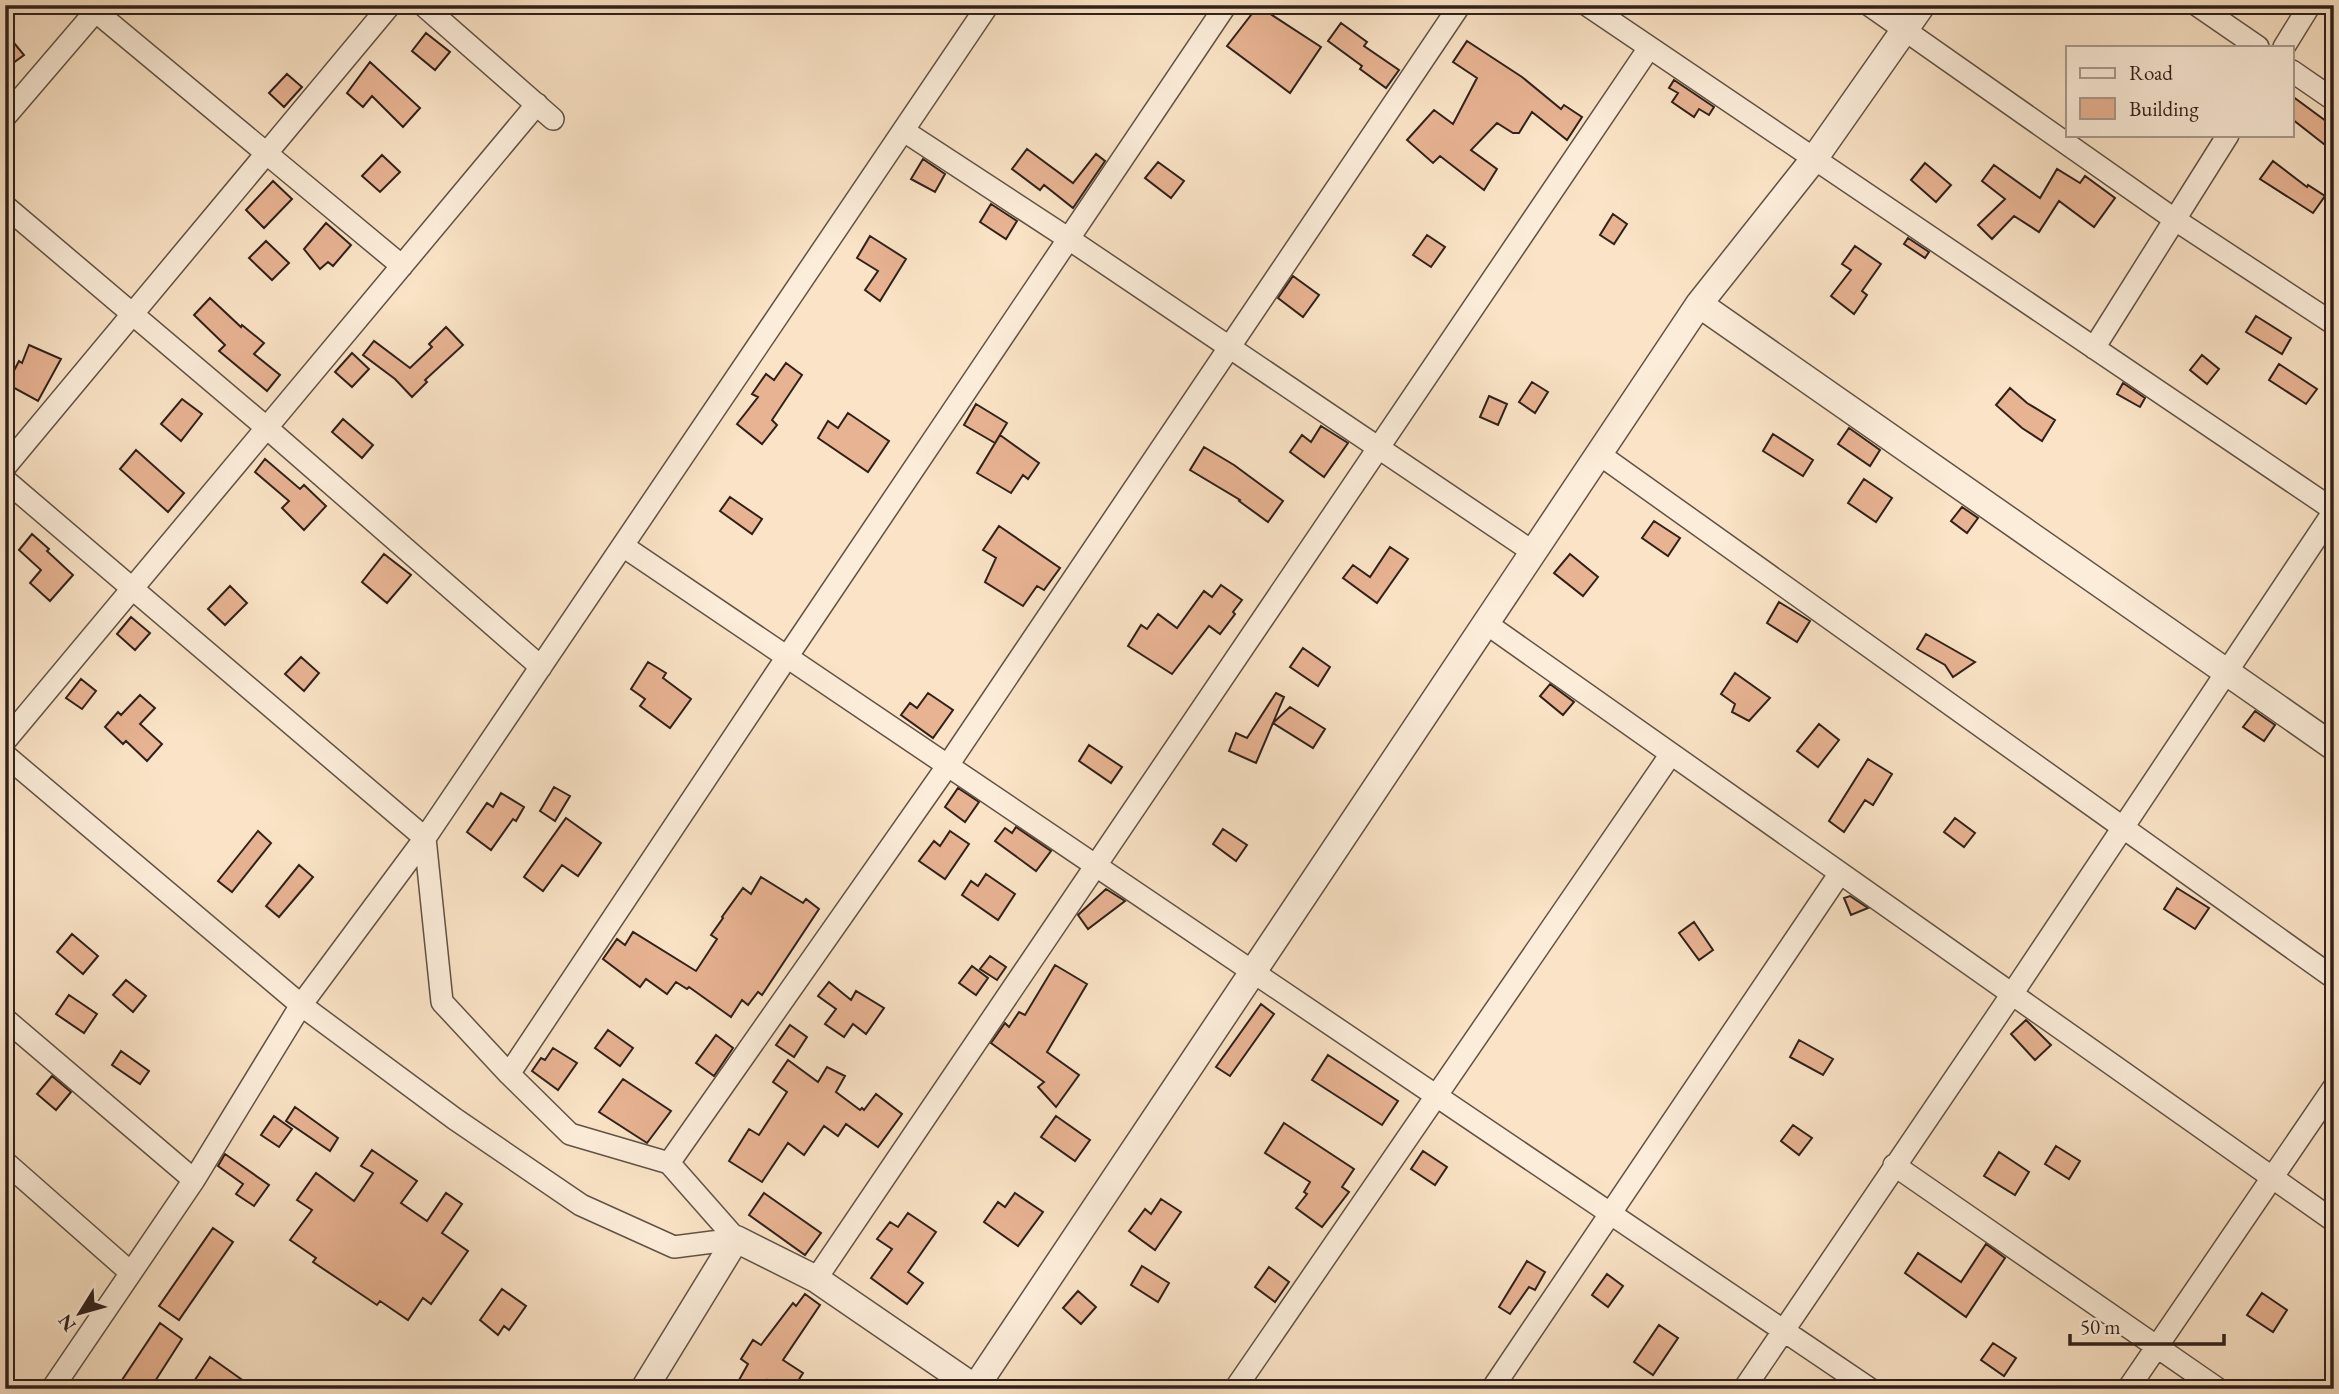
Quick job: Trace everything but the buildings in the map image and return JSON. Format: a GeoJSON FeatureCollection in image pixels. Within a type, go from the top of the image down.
{"type":"FeatureCollection","features":[{"type":"Feature","properties":{"kind":"street"},"geometry":{"type":"LineString","coordinates":[[5,467],[390,5]]}},
{"type":"Feature","properties":{"kind":"street"},"geometry":{"type":"LineString","coordinates":[[423,5],[553,119]]}},
{"type":"Feature","properties":{"kind":"street"},"geometry":{"type":"LineString","coordinates":[[52,1389],[194,1180],[301,1004],[425,838],[988,5]]}},
{"type":"Feature","properties":{"kind":"street"},"geometry":{"type":"LineString","coordinates":[[509,1074],[1227,5]]}},
{"type":"Feature","properties":{"kind":"street"},"geometry":{"type":"LineString","coordinates":[[669,1163],[947,765],[1460,5]]}},
{"type":"Feature","properties":{"kind":"street"},"geometry":{"type":"LineString","coordinates":[[1587,5],[2334,510],[2012,994],[1744,1389]]}},
{"type":"Feature","properties":{"kind":"street"},"geometry":{"type":"LineString","coordinates":[[1869,5],[2174,219],[2334,324]]}},
{"type":"Feature","properties":{"kind":"street"},"geometry":{"type":"LineString","coordinates":[[5,480],[425,838],[442,1002],[570,1134],[669,1163],[736,1240],[816,1279],[976,1389],[1699,304],[1814,159],[1922,5]]}},
{"type":"Feature","properties":{"kind":"street"},"geometry":{"type":"LineString","coordinates":[[2197,5],[2257,46]]}},
{"type":"Feature","properties":{"kind":"street"},"geometry":{"type":"LineString","coordinates":[[2285,46],[2310,5]]}},
{"type":"Feature","properties":{"kind":"street"},"geometry":{"type":"LineString","coordinates":[[5,117],[95,7],[402,266]]}},
{"type":"Feature","properties":{"kind":"street"},"geometry":{"type":"LineString","coordinates":[[816,1279],[1649,48]]}},
{"type":"Feature","properties":{"kind":"street"},"geometry":{"type":"LineString","coordinates":[[2294,72],[2334,100]]}},
{"type":"Feature","properties":{"kind":"street"},"geometry":{"type":"LineString","coordinates":[[5,741],[537,104]]}},
{"type":"Feature","properties":{"kind":"street"},"geometry":{"type":"LineString","coordinates":[[904,131],[1534,552]]}},
{"type":"Feature","properties":{"kind":"street"},"geometry":{"type":"LineString","coordinates":[[2094,348],[2227,136]]}},
{"type":"Feature","properties":{"kind":"street"},"geometry":{"type":"LineString","coordinates":[[5,206],[267,428],[541,667]]}},
{"type":"Feature","properties":{"kind":"street"},"geometry":{"type":"LineString","coordinates":[[1699,304],[2334,747]]}},
{"type":"Feature","properties":{"kind":"street"},"geometry":{"type":"LineString","coordinates":[[1599,454],[2334,978]]}},
{"type":"Feature","properties":{"kind":"street"},"geometry":{"type":"LineString","coordinates":[[623,546],[1870,1389]]}},
{"type":"Feature","properties":{"kind":"street"},"geometry":{"type":"LineString","coordinates":[[1487,624],[2334,1221]]}},
{"type":"Feature","properties":{"kind":"street"},"geometry":{"type":"LineString","coordinates":[[1235,1389],[1671,754]]}},
{"type":"Feature","properties":{"kind":"street"},"geometry":{"type":"LineString","coordinates":[[5,755],[301,1004],[454,1119],[581,1205],[674,1247],[736,1240]]}},
{"type":"Feature","properties":{"kind":"street"},"geometry":{"type":"LineString","coordinates":[[1492,1389],[1840,873]]}},
{"type":"Feature","properties":{"kind":"street"},"geometry":{"type":"LineString","coordinates":[[5,1018],[194,1180]]}},
{"type":"Feature","properties":{"kind":"street"},"geometry":{"type":"LineString","coordinates":[[2128,1389],[2334,1087]]}},
{"type":"Feature","properties":{"kind":"street"},"geometry":{"type":"LineString","coordinates":[[5,1162],[131,1272]]}},
{"type":"Feature","properties":{"kind":"street"},"geometry":{"type":"LineString","coordinates":[[1894,1165],[2218,1389]]}},
{"type":"Feature","properties":{"kind":"street"},"geometry":{"type":"LineString","coordinates":[[644,1389],[736,1240]]}}]}
